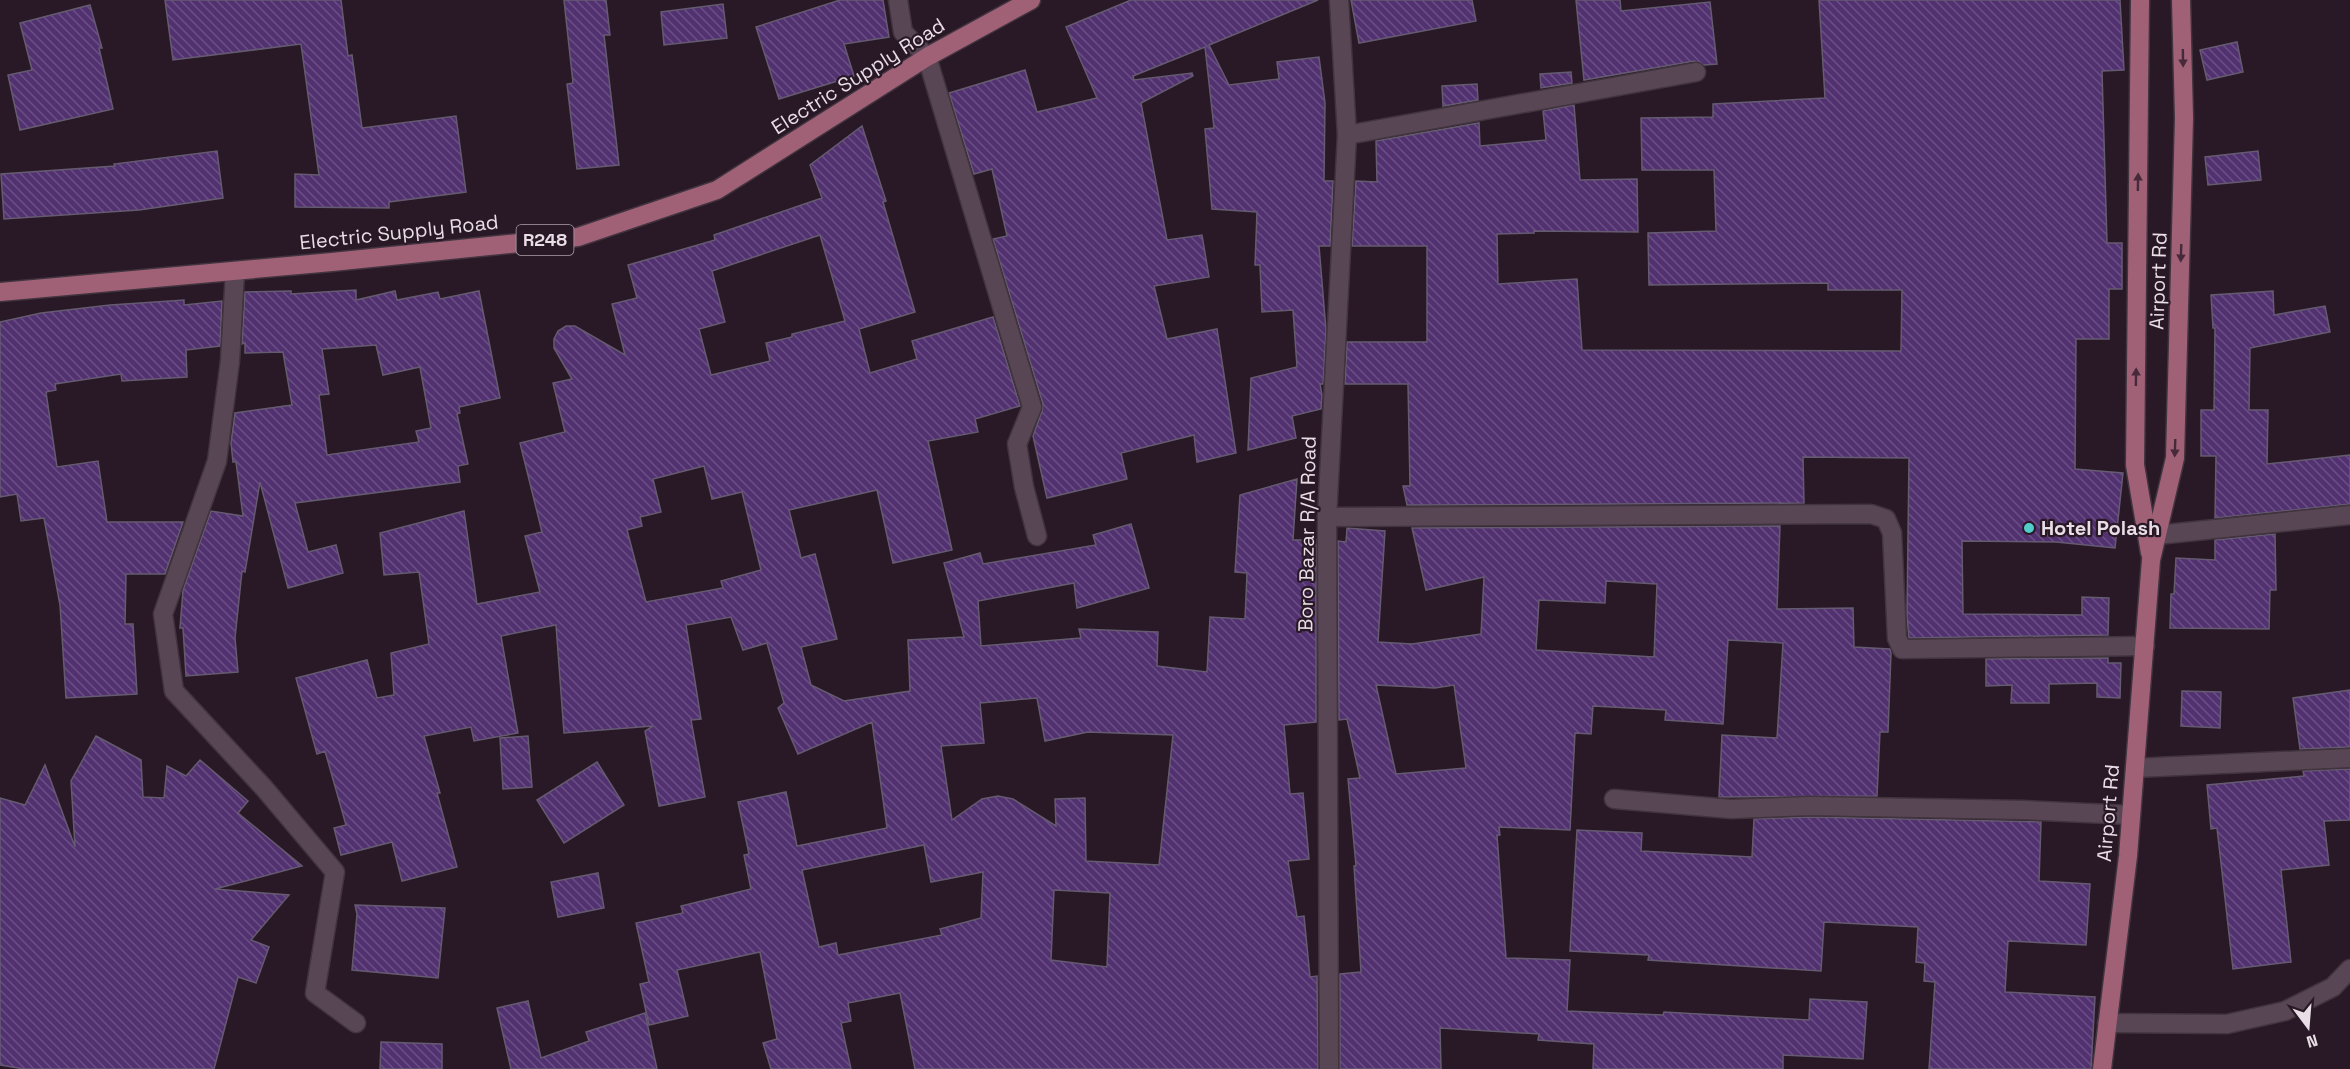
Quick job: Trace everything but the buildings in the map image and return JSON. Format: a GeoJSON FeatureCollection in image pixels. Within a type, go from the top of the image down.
{"type":"FeatureCollection","features":[{"type":"Feature","properties":{"kind":"main road","name":"Electric Supply Road"},"geometry":{"type":"LineString","coordinates":[[0,292],[578,237],[717,190],[927,57],[1031,0]]}},
{"type":"Feature","properties":{"kind":"main road","name":"Airport Rd"},"geometry":{"type":"LineString","coordinates":[[2140,0],[2135,465],[2151,560]]}},
{"type":"Feature","properties":{"kind":"main road","name":"Airport Rd"},"geometry":{"type":"LineString","coordinates":[[2102,1069],[2131,816],[2151,560],[2175,458],[2184,118],[2181,0]]}},
{"type":"Feature","properties":{"kind":"street"},"geometry":{"type":"LineString","coordinates":[[898,0],[903,32],[927,57],[1032,407],[1017,444],[1024,487],[1037,536]]}},
{"type":"Feature","properties":{"kind":"street","name":"Boro Bazar R/A Road"},"geometry":{"type":"LineString","coordinates":[[1329,1069],[1327,517],[1347,135],[1339,0]]}},
{"type":"Feature","properties":{"kind":"street"},"geometry":{"type":"LineString","coordinates":[[1347,135],[1696,72]]}},
{"type":"Feature","properties":{"kind":"street"},"geometry":{"type":"LineString","coordinates":[[235,271],[230,360],[217,461],[163,614],[174,691],[264,788],[335,872],[315,993],[356,1023]]}},
{"type":"Feature","properties":{"kind":"street"},"geometry":{"type":"LineString","coordinates":[[1327,517],[1871,514],[1886,519],[1892,533],[1897,638],[1902,649],[2145,646]]}},
{"type":"Feature","properties":{"kind":"street"},"geometry":{"type":"LineString","coordinates":[[2157,535],[2350,515]]}},
{"type":"Feature","properties":{"kind":"street"},"geometry":{"type":"LineString","coordinates":[[2135,768],[2350,758]]}},
{"type":"Feature","properties":{"kind":"street"},"geometry":{"type":"LineString","coordinates":[[1614,799],[1731,809],[1810,806],[1925,808],[2131,816]]}},
{"type":"Feature","properties":{"kind":"street"},"geometry":{"type":"LineString","coordinates":[[2107,1023],[2227,1024],[2266,1016],[2285,1011],[2333,987],[2350,969]]}},
{"type":"Feature","properties":{"kind":"place","name":"Hotel Polash"},"geometry":{"type":"Point","coordinates":[2029,528]}}]}
